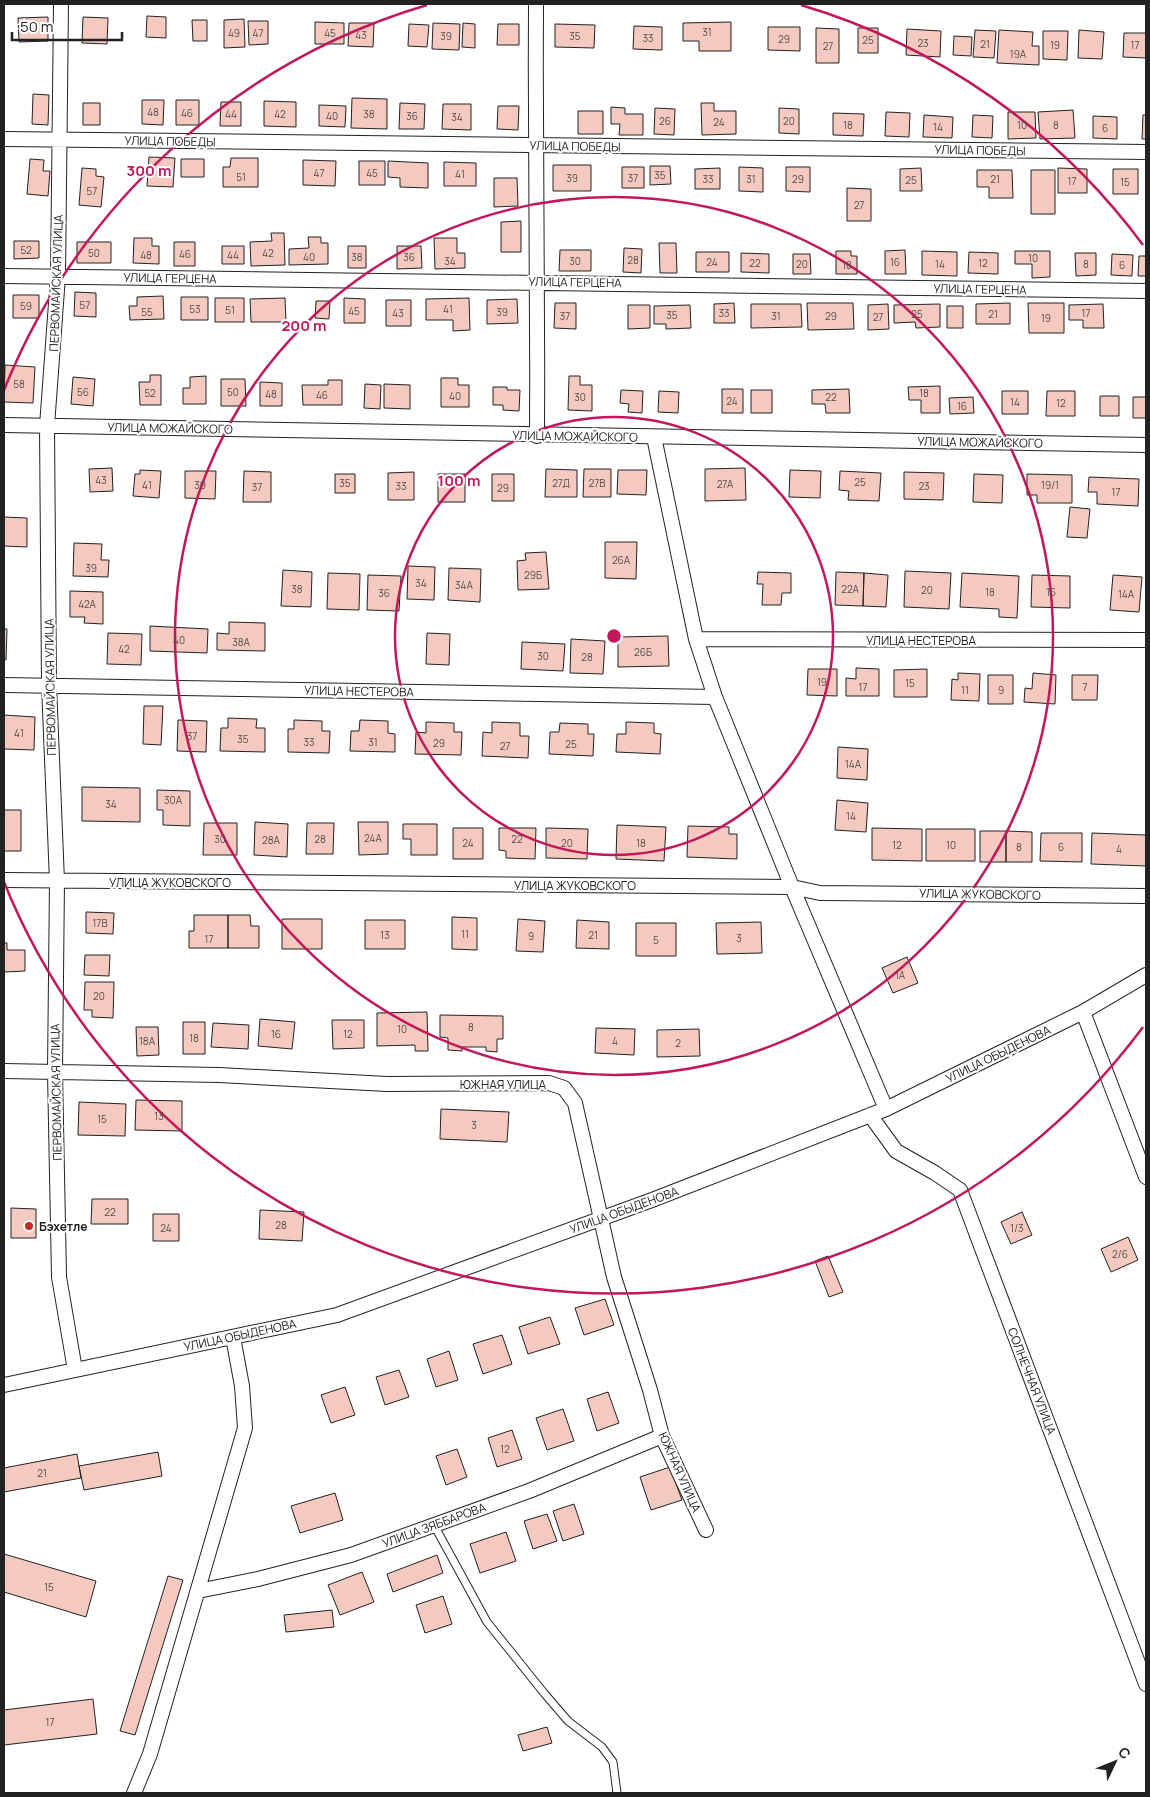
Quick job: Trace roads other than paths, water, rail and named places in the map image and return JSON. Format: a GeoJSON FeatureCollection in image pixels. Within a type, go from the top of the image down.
{"type":"FeatureCollection","features":[{"type":"Feature","properties":{"kind":"street","name":"ПЕРВОМАЙСКАЯ УЛИЦА"},"geometry":{"type":"LineString","coordinates":[[61,4],[58,276],[48,426],[49,686],[57,880],[55,1072],[59,1277],[75,1370]]}},
{"type":"Feature","properties":{"kind":"street"},"geometry":{"type":"LineString","coordinates":[[536,4],[537,436]]}},
{"type":"Feature","properties":{"kind":"street","name":"УЛИЦА ПОБЕДЫ"},"geometry":{"type":"LineString","coordinates":[[4,139],[1146,152]]}},
{"type":"Feature","properties":{"kind":"street","name":"УЛИЦА ГЕРЦЕНА"},"geometry":{"type":"LineString","coordinates":[[4,276],[1146,291]]}},
{"type":"Feature","properties":{"kind":"street","name":"УЛИЦА МОЖАЙСКОГО"},"geometry":{"type":"LineString","coordinates":[[4,426],[1146,445]]}},
{"type":"Feature","properties":{"kind":"street"},"geometry":{"type":"LineString","coordinates":[[654,437],[696,639],[715,697],[792,887],[886,1109]]}},
{"type":"Feature","properties":{"kind":"street","name":"УЛИЦА НЕСТЕРОВА"},"geometry":{"type":"LineString","coordinates":[[696,639],[1146,640]]}},
{"type":"Feature","properties":{"kind":"street","name":"УЛИЦА НЕСТЕРОВА"},"geometry":{"type":"LineString","coordinates":[[4,685],[715,697]]}},
{"type":"Feature","properties":{"kind":"street","name":"УЛИЦА ЖУКОВСКОГО"},"geometry":{"type":"LineString","coordinates":[[4,880],[792,887],[820,893],[1146,896]]}},
{"type":"Feature","properties":{"kind":"street","name":"УЛИЦА ОБЫДЕНОВА"},"geometry":{"type":"LineString","coordinates":[[4,1385],[337,1314],[600,1219],[886,1109],[1083,1012],[1146,975]]}},
{"type":"Feature","properties":{"kind":"street"},"geometry":{"type":"LineString","coordinates":[[1083,1012],[1146,1177]]}},
{"type":"Feature","properties":{"kind":"street","name":"ЮЖНАЯ УЛИЦА"},"geometry":{"type":"LineString","coordinates":[[4,1070],[219,1075],[387,1084],[550,1083],[564,1088],[575,1103],[614,1277],[650,1390],[662,1436],[706,1530]]}},
{"type":"Feature","properties":{"kind":"street","name":"СОЛНЕЧНАЯ УЛИЦА"},"geometry":{"type":"LineString","coordinates":[[870,1115],[896,1151],[935,1173],[960,1190],[1146,1684]]}},
{"type":"Feature","properties":{"kind":"street"},"geometry":{"type":"LineString","coordinates":[[134,1793],[150,1754],[245,1428],[242,1386],[233,1336]]}},
{"type":"Feature","properties":{"kind":"street","name":"УЛИЦА ЗЯББАРОВА"},"geometry":{"type":"LineString","coordinates":[[198,1591],[258,1580],[351,1555],[529,1491],[662,1436]]}},
{"type":"Feature","properties":{"kind":"lane"},"geometry":{"type":"LineString","coordinates":[[434,1526],[487,1622],[568,1721],[602,1747],[613,1762],[617,1793]]}},
{"type":"Feature","properties":{"kind":"place","name":"Бэхетле"},"geometry":{"type":"Point","coordinates":[29,1226]}}]}
